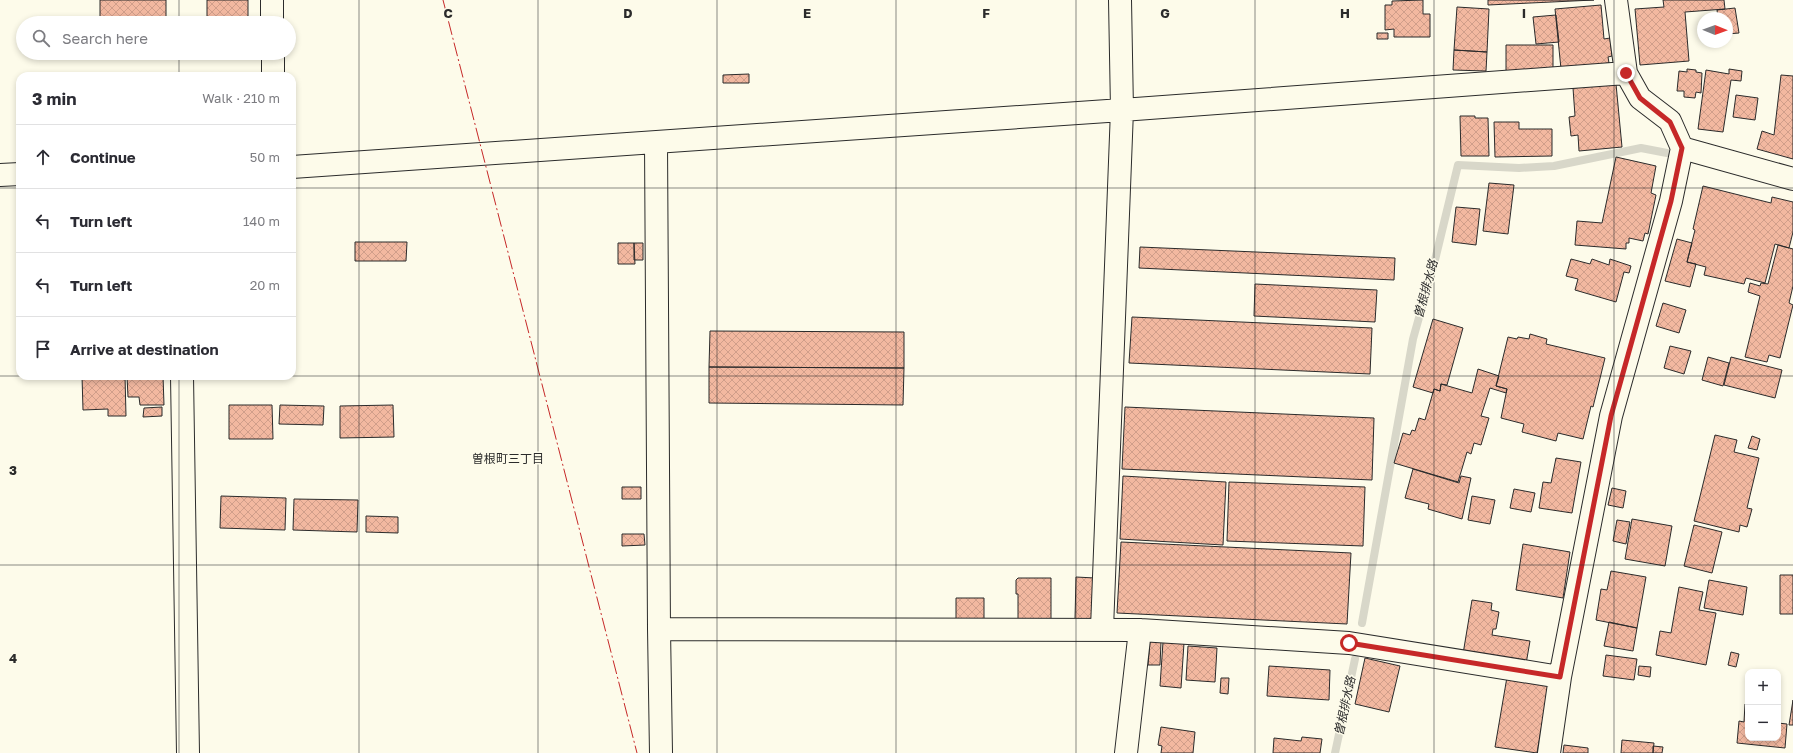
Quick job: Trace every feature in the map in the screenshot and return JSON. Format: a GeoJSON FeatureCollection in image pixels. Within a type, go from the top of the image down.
{"type":"FeatureCollection","features":[{"type":"Feature","properties":{"kind":"street"},"geometry":{"type":"LineString","coordinates":[[272,0],[272,16]]}},
{"type":"Feature","properties":{"kind":"street"},"geometry":{"type":"LineString","coordinates":[[1102,629],[1122,110],[1120,0]]}},
{"type":"Feature","properties":{"kind":"street"},"geometry":{"type":"LineString","coordinates":[[1549,753],[1560,677],[1611,416],[1671,201],[1682,148],[1670,122],[1640,98],[1626,73],[1616,0]]}},
{"type":"Feature","properties":{"kind":"street"},"geometry":{"type":"LineString","coordinates":[[273,60],[273,72]]}},
{"type":"Feature","properties":{"kind":"street"},"geometry":{"type":"LineString","coordinates":[[296,168],[1626,73]]}},
{"type":"Feature","properties":{"kind":"street"},"geometry":{"type":"LineString","coordinates":[[656,143],[661,753]]}},
{"type":"Feature","properties":{"kind":"street"},"geometry":{"type":"LineString","coordinates":[[1682,148],[1793,179]]}},
{"type":"Feature","properties":{"kind":"street"},"geometry":{"type":"LineString","coordinates":[[0,174],[16,174]]}},
{"type":"Feature","properties":{"kind":"street"},"geometry":{"type":"LineString","coordinates":[[182,380],[188,753]]}},
{"type":"Feature","properties":{"kind":"street"},"geometry":{"type":"LineString","coordinates":[[659,629],[1140,630],[1349,643],[1560,677]]}},
{"type":"Feature","properties":{"kind":"street"},"geometry":{"type":"LineString","coordinates":[[1126,753],[1140,630]]}},
{"type":"Feature","properties":{"kind":"building"},"geometry":{"type":"Polygon","coordinates":[[[100,0],[166,0],[166,16],[100,16],[100,0]]]}},
{"type":"Feature","properties":{"kind":"building"},"geometry":{"type":"Polygon","coordinates":[[[207,0],[248,0],[248,16],[207,16],[207,0]]]}},
{"type":"Feature","properties":{"kind":"building"},"geometry":{"type":"Polygon","coordinates":[[[1423,0],[1423,14],[1430,14],[1430,37],[1394,37],[1394,29],[1385,30],[1385,5],[1392,5],[1392,1],[1423,0]]]}},
{"type":"Feature","properties":{"kind":"building"},"geometry":{"type":"Polygon","coordinates":[[[1488,0],[1594,0],[1488,5],[1488,0]]]}},
{"type":"Feature","properties":{"kind":"building"},"geometry":{"type":"Polygon","coordinates":[[[1663,0],[1724,0],[1725,9],[1685,12],[1689,61],[1640,65],[1635,9],[1664,7],[1663,0]]]}},
{"type":"Feature","properties":{"kind":"building"},"geometry":{"type":"Polygon","coordinates":[[[1601,5],[1604,39],[1610,38],[1612,56],[1608,57],[1609,63],[1561,69],[1555,9],[1601,5]]]}},
{"type":"Feature","properties":{"kind":"building"},"geometry":{"type":"Polygon","coordinates":[[[1457,7],[1489,9],[1487,52],[1454,50],[1457,7]]]}},
{"type":"Feature","properties":{"kind":"building"},"geometry":{"type":"Polygon","coordinates":[[[1735,8],[1739,33],[1733,34],[1733,12],[1717,12],[1717,10],[1735,8]]]}},
{"type":"Feature","properties":{"kind":"building"},"geometry":{"type":"Polygon","coordinates":[[[1556,15],[1559,42],[1536,44],[1533,17],[1556,15]]]}},
{"type":"Feature","properties":{"kind":"building"},"geometry":{"type":"Polygon","coordinates":[[[1377,33],[1388,33],[1388,39],[1377,39],[1377,33]]]}},
{"type":"Feature","properties":{"kind":"building"},"geometry":{"type":"Polygon","coordinates":[[[1506,45],[1553,45],[1553,71],[1506,71],[1506,45]]]}},
{"type":"Feature","properties":{"kind":"building"},"geometry":{"type":"Polygon","coordinates":[[[1454,50],[1487,52],[1486,71],[1453,70],[1454,50]]]}},
{"type":"Feature","properties":{"kind":"building"},"geometry":{"type":"Polygon","coordinates":[[[1687,69],[1696,70],[1696,72],[1702,73],[1701,93],[1696,92],[1695,98],[1684,97],[1684,91],[1677,91],[1679,71],[1687,72],[1687,69]]]}},
{"type":"Feature","properties":{"kind":"building"},"geometry":{"type":"Polygon","coordinates":[[[1729,69],[1742,71],[1741,81],[1731,80],[1723,132],[1698,129],[1706,70],[1729,74],[1729,69]]]}},
{"type":"Feature","properties":{"kind":"building"},"geometry":{"type":"Polygon","coordinates":[[[749,74],[749,83],[723,83],[723,75],[749,74]]]}},
{"type":"Feature","properties":{"kind":"building"},"geometry":{"type":"Polygon","coordinates":[[[1781,75],[1793,76],[1793,159],[1757,149],[1762,131],[1774,135],[1781,75]]]}},
{"type":"Feature","properties":{"kind":"building"},"geometry":{"type":"Polygon","coordinates":[[[1616,84],[1622,147],[1579,151],[1578,135],[1571,136],[1569,117],[1575,116],[1573,88],[1616,84]]]}},
{"type":"Feature","properties":{"kind":"building"},"geometry":{"type":"Polygon","coordinates":[[[1736,95],[1758,98],[1755,120],[1733,117],[1736,95]]]}},
{"type":"Feature","properties":{"kind":"building"},"geometry":{"type":"Polygon","coordinates":[[[1460,116],[1488,118],[1489,156],[1461,156],[1460,116]]]}},
{"type":"Feature","properties":{"kind":"building"},"geometry":{"type":"Polygon","coordinates":[[[1494,122],[1519,122],[1519,129],[1552,129],[1552,156],[1495,157],[1494,122]]]}},
{"type":"Feature","properties":{"kind":"building"},"geometry":{"type":"Polygon","coordinates":[[[1616,157],[1656,166],[1651,193],[1656,195],[1648,234],[1645,233],[1643,241],[1629,238],[1629,243],[1626,243],[1626,249],[1575,245],[1577,221],[1602,223],[1616,157]]]}},
{"type":"Feature","properties":{"kind":"building"},"geometry":{"type":"Polygon","coordinates":[[[1489,183],[1514,185],[1508,234],[1483,231],[1489,183]]]}},
{"type":"Feature","properties":{"kind":"building"},"geometry":{"type":"Polygon","coordinates":[[[1703,186],[1771,203],[1772,197],[1793,202],[1793,232],[1789,248],[1775,244],[1765,283],[1746,278],[1744,284],[1704,275],[1706,267],[1687,262],[1695,230],[1693,229],[1703,186]]]}},
{"type":"Feature","properties":{"kind":"building"},"geometry":{"type":"Polygon","coordinates":[[[1456,207],[1480,209],[1476,245],[1452,242],[1456,207]]]}},
{"type":"Feature","properties":{"kind":"building"},"geometry":{"type":"Polygon","coordinates":[[[1677,239],[1692,243],[1687,262],[1696,264],[1690,287],[1665,281],[1677,239]]]}},
{"type":"Feature","properties":{"kind":"building"},"geometry":{"type":"Polygon","coordinates":[[[355,242],[407,242],[406,261],[355,261],[355,242]]]}},
{"type":"Feature","properties":{"kind":"building"},"geometry":{"type":"Polygon","coordinates":[[[618,243],[634,243],[635,264],[618,264],[618,243]]]}},
{"type":"Feature","properties":{"kind":"building"},"geometry":{"type":"Polygon","coordinates":[[[634,243],[643,243],[643,260],[634,260],[634,243]]]}},
{"type":"Feature","properties":{"kind":"building"},"geometry":{"type":"Polygon","coordinates":[[[1778,245],[1793,249],[1793,286],[1789,303],[1793,305],[1780,358],[1769,355],[1767,362],[1745,357],[1760,296],[1748,292],[1750,283],[1760,286],[1761,283],[1768,284],[1778,245]]]}},
{"type":"Feature","properties":{"kind":"building"},"geometry":{"type":"Polygon","coordinates":[[[1140,247],[1395,258],[1394,280],[1139,268],[1140,247]]]}},
{"type":"Feature","properties":{"kind":"building"},"geometry":{"type":"Polygon","coordinates":[[[1571,259],[1590,264],[1592,259],[1609,265],[1610,259],[1631,266],[1629,273],[1624,272],[1616,302],[1575,290],[1578,279],[1566,276],[1571,259]]]}},
{"type":"Feature","properties":{"kind":"building"},"geometry":{"type":"Polygon","coordinates":[[[1255,284],[1377,290],[1375,322],[1254,316],[1255,284]]]}},
{"type":"Feature","properties":{"kind":"building"},"geometry":{"type":"Polygon","coordinates":[[[1663,303],[1686,310],[1679,333],[1656,326],[1663,303]]]}},
{"type":"Feature","properties":{"kind":"building"},"geometry":{"type":"Polygon","coordinates":[[[1132,317],[1372,328],[1370,374],[1129,363],[1132,317]]]}},
{"type":"Feature","properties":{"kind":"building"},"geometry":{"type":"Polygon","coordinates":[[[1433,319],[1463,328],[1447,385],[1441,384],[1440,391],[1434,389],[1433,393],[1413,387],[1433,319]]]}},
{"type":"Feature","properties":{"kind":"building"},"geometry":{"type":"Polygon","coordinates":[[[710,331],[904,332],[904,368],[709,367],[710,331]]]}},
{"type":"Feature","properties":{"kind":"building"},"geometry":{"type":"Polygon","coordinates":[[[1530,334],[1547,339],[1546,344],[1605,358],[1593,407],[1591,406],[1583,439],[1558,433],[1556,441],[1522,432],[1524,424],[1501,418],[1507,389],[1496,386],[1508,337],[1529,339],[1530,334]]]}},
{"type":"Feature","properties":{"kind":"building"},"geometry":{"type":"Polygon","coordinates":[[[1670,346],[1691,351],[1684,374],[1664,368],[1670,346]]]}},
{"type":"Feature","properties":{"kind":"building"},"geometry":{"type":"Polygon","coordinates":[[[1708,357],[1729,363],[1723,386],[1702,380],[1708,357]]]}},
{"type":"Feature","properties":{"kind":"building"},"geometry":{"type":"Polygon","coordinates":[[[1731,357],[1782,370],[1775,398],[1724,385],[1731,357]]]}},
{"type":"Feature","properties":{"kind":"building"},"geometry":{"type":"Polygon","coordinates":[[[709,367],[904,368],[903,405],[709,403],[709,367]]]}},
{"type":"Feature","properties":{"kind":"building"},"geometry":{"type":"Polygon","coordinates":[[[1478,369],[1499,376],[1496,386],[1507,389],[1506,393],[1490,388],[1481,416],[1489,418],[1481,445],[1474,443],[1471,454],[1467,452],[1458,482],[1394,463],[1403,433],[1410,435],[1412,430],[1415,431],[1419,418],[1425,420],[1434,389],[1440,391],[1441,384],[1472,393],[1478,369]]]}},
{"type":"Feature","properties":{"kind":"building"},"geometry":{"type":"Polygon","coordinates":[[[82,380],[125,380],[126,416],[108,416],[108,409],[83,410],[82,380]]]}},
{"type":"Feature","properties":{"kind":"building"},"geometry":{"type":"Polygon","coordinates":[[[127,380],[163,380],[164,405],[140,405],[139,397],[128,397],[127,380]]]}},
{"type":"Feature","properties":{"kind":"building"},"geometry":{"type":"Polygon","coordinates":[[[229,405],[272,405],[273,439],[229,439],[229,405]]]}},
{"type":"Feature","properties":{"kind":"building"},"geometry":{"type":"Polygon","coordinates":[[[280,405],[324,406],[323,425],[279,424],[280,405]]]}},
{"type":"Feature","properties":{"kind":"building"},"geometry":{"type":"Polygon","coordinates":[[[393,405],[394,437],[340,438],[340,406],[393,405]]]}},
{"type":"Feature","properties":{"kind":"building"},"geometry":{"type":"Polygon","coordinates":[[[162,407],[162,416],[143,417],[144,408],[162,407]]]}},
{"type":"Feature","properties":{"kind":"building"},"geometry":{"type":"Polygon","coordinates":[[[1125,407],[1374,418],[1372,480],[1122,469],[1125,407]]]}},
{"type":"Feature","properties":{"kind":"building"},"geometry":{"type":"Polygon","coordinates":[[[1715,435],[1737,440],[1734,452],[1759,458],[1747,508],[1752,509],[1747,527],[1740,525],[1739,532],[1694,521],[1715,435]]]}},
{"type":"Feature","properties":{"kind":"building"},"geometry":{"type":"Polygon","coordinates":[[[1752,436],[1760,439],[1757,450],[1748,448],[1752,436]]]}},
{"type":"Feature","properties":{"kind":"building"},"geometry":{"type":"Polygon","coordinates":[[[1556,458],[1581,462],[1572,513],[1539,508],[1543,482],[1551,483],[1556,458]]]}},
{"type":"Feature","properties":{"kind":"building"},"geometry":{"type":"Polygon","coordinates":[[[1413,469],[1459,483],[1461,476],[1471,478],[1462,519],[1428,509],[1429,504],[1405,498],[1413,469]]]}},
{"type":"Feature","properties":{"kind":"building"},"geometry":{"type":"Polygon","coordinates":[[[1123,476],[1226,482],[1223,545],[1120,539],[1123,476]]]}},
{"type":"Feature","properties":{"kind":"building"},"geometry":{"type":"Polygon","coordinates":[[[1229,482],[1365,487],[1363,546],[1227,541],[1229,482]]]}},
{"type":"Feature","properties":{"kind":"building"},"geometry":{"type":"Polygon","coordinates":[[[622,487],[641,487],[641,499],[622,499],[622,487]]]}},
{"type":"Feature","properties":{"kind":"building"},"geometry":{"type":"Polygon","coordinates":[[[1612,488],[1626,491],[1623,508],[1608,505],[1612,488]]]}},
{"type":"Feature","properties":{"kind":"building"},"geometry":{"type":"Polygon","coordinates":[[[1514,489],[1535,493],[1531,512],[1510,508],[1514,489]]]}},
{"type":"Feature","properties":{"kind":"building"},"geometry":{"type":"Polygon","coordinates":[[[221,496],[286,498],[285,530],[220,528],[221,496]]]}},
{"type":"Feature","properties":{"kind":"building"},"geometry":{"type":"Polygon","coordinates":[[[1472,496],[1495,500],[1490,524],[1468,520],[1472,496]]]}},
{"type":"Feature","properties":{"kind":"building"},"geometry":{"type":"Polygon","coordinates":[[[294,499],[358,500],[357,532],[293,530],[294,499]]]}},
{"type":"Feature","properties":{"kind":"building"},"geometry":{"type":"Polygon","coordinates":[[[366,516],[398,517],[398,533],[366,532],[366,516]]]}},
{"type":"Feature","properties":{"kind":"building"},"geometry":{"type":"Polygon","coordinates":[[[1632,519],[1672,526],[1665,566],[1625,559],[1632,519]]]}},
{"type":"Feature","properties":{"kind":"building"},"geometry":{"type":"Polygon","coordinates":[[[1617,520],[1630,522],[1626,544],[1613,541],[1617,520]]]}},
{"type":"Feature","properties":{"kind":"building"},"geometry":{"type":"Polygon","coordinates":[[[1694,525],[1722,532],[1712,573],[1684,566],[1694,525]]]}},
{"type":"Feature","properties":{"kind":"building"},"geometry":{"type":"Polygon","coordinates":[[[622,534],[644,534],[645,545],[622,546],[622,534]]]}},
{"type":"Feature","properties":{"kind":"building"},"geometry":{"type":"Polygon","coordinates":[[[1121,542],[1351,553],[1347,624],[1117,613],[1121,542]]]}},
{"type":"Feature","properties":{"kind":"building"},"geometry":{"type":"Polygon","coordinates":[[[1523,544],[1570,552],[1563,598],[1516,590],[1523,544]]]}},
{"type":"Feature","properties":{"kind":"building"},"geometry":{"type":"Polygon","coordinates":[[[1611,571],[1646,577],[1637,628],[1596,620],[1601,589],[1607,590],[1611,571]]]}},
{"type":"Feature","properties":{"kind":"building"},"geometry":{"type":"Polygon","coordinates":[[[1780,575],[1793,575],[1793,614],[1780,614],[1780,575]]]}},
{"type":"Feature","properties":{"kind":"building"},"geometry":{"type":"Polygon","coordinates":[[[1076,577],[1095,578],[1093,619],[1075,619],[1076,577]]]}},
{"type":"Feature","properties":{"kind":"building"},"geometry":{"type":"Polygon","coordinates":[[[1018,578],[1051,578],[1051,619],[1018,619],[1018,594],[1016,594],[1016,580],[1018,578]]]}},
{"type":"Feature","properties":{"kind":"building"},"geometry":{"type":"Polygon","coordinates":[[[1709,580],[1747,587],[1743,615],[1704,608],[1709,580]]]}},
{"type":"Feature","properties":{"kind":"building"},"geometry":{"type":"Polygon","coordinates":[[[1679,587],[1703,592],[1699,610],[1716,613],[1706,665],[1656,655],[1660,631],[1671,633],[1679,587]]]}},
{"type":"Feature","properties":{"kind":"building"},"geometry":{"type":"Polygon","coordinates":[[[956,598],[984,598],[984,620],[956,619],[956,598]]]}},
{"type":"Feature","properties":{"kind":"building"},"geometry":{"type":"Polygon","coordinates":[[[1472,600],[1492,603],[1491,610],[1499,612],[1496,629],[1493,629],[1492,635],[1530,641],[1526,664],[1463,654],[1472,600]]]}},
{"type":"Feature","properties":{"kind":"building"},"geometry":{"type":"Polygon","coordinates":[[[1609,622],[1637,628],[1633,651],[1604,646],[1609,622]]]}},
{"type":"Feature","properties":{"kind":"building"},"geometry":{"type":"Polygon","coordinates":[[[1150,641],[1161,642],[1160,665],[1148,665],[1150,641]]]}},
{"type":"Feature","properties":{"kind":"building"},"geometry":{"type":"Polygon","coordinates":[[[1163,642],[1184,643],[1181,688],[1160,686],[1163,642]]]}},
{"type":"Feature","properties":{"kind":"building"},"geometry":{"type":"Polygon","coordinates":[[[1188,646],[1217,648],[1215,682],[1186,680],[1188,646]]]}},
{"type":"Feature","properties":{"kind":"building"},"geometry":{"type":"Polygon","coordinates":[[[1731,652],[1739,654],[1736,667],[1728,665],[1731,652]]]}},
{"type":"Feature","properties":{"kind":"building"},"geometry":{"type":"Polygon","coordinates":[[[1606,655],[1637,659],[1634,680],[1603,676],[1606,655]]]}},
{"type":"Feature","properties":{"kind":"building"},"geometry":{"type":"Polygon","coordinates":[[[1365,658],[1400,666],[1389,712],[1355,704],[1365,658]]]}},
{"type":"Feature","properties":{"kind":"building"},"geometry":{"type":"Polygon","coordinates":[[[1269,666],[1330,670],[1329,700],[1267,696],[1269,666]]]}},
{"type":"Feature","properties":{"kind":"building"},"geometry":{"type":"Polygon","coordinates":[[[1639,666],[1651,667],[1650,677],[1638,675],[1639,666]]]}},
{"type":"Feature","properties":{"kind":"building"},"geometry":{"type":"Polygon","coordinates":[[[1507,677],[1549,684],[1537,753],[1495,747],[1507,677]]]}},
{"type":"Feature","properties":{"kind":"building"},"geometry":{"type":"Polygon","coordinates":[[[1221,678],[1229,678],[1228,694],[1220,693],[1221,678]]]}},
{"type":"Feature","properties":{"kind":"building"},"geometry":{"type":"Polygon","coordinates":[[[1793,700],[1793,725],[1789,725],[1793,700]]]}},
{"type":"Feature","properties":{"kind":"building"},"geometry":{"type":"Polygon","coordinates":[[[1745,704],[1745,741],[1781,741],[1781,723],[1787,724],[1785,748],[1737,743],[1739,721],[1744,722],[1745,704]]]}},
{"type":"Feature","properties":{"kind":"building"},"geometry":{"type":"Polygon","coordinates":[[[1161,727],[1195,732],[1193,753],[1161,753],[1162,746],[1158,745],[1161,727]]]}},
{"type":"Feature","properties":{"kind":"building"},"geometry":{"type":"Polygon","coordinates":[[[1302,737],[1322,739],[1320,753],[1273,753],[1274,738],[1301,741],[1302,737]]]}},
{"type":"Feature","properties":{"kind":"building"},"geometry":{"type":"Polygon","coordinates":[[[1622,740],[1654,743],[1653,753],[1621,753],[1622,740]]]}},
{"type":"Feature","properties":{"kind":"building"},"geometry":{"type":"Polygon","coordinates":[[[1564,745],[1588,748],[1588,753],[1563,753],[1564,745]]]}},
{"type":"Feature","properties":{"kind":"building"},"geometry":{"type":"Polygon","coordinates":[[[1653,746],[1663,747],[1662,753],[1653,753],[1653,746]]]}},
{"type":"Feature","properties":{"kind":"waterway","name":"曽根排水路"},"geometry":{"type":"LineString","coordinates":[[1362,623],[1413,339],[1434,264],[1458,165],[1519,168],[1554,166],[1641,148],[1667,153]]}},
{"type":"Feature","properties":{"kind":"waterway","name":"曽根排水路"},"geometry":{"type":"LineString","coordinates":[[1335,753],[1355,659]]}},
{"type":"Feature","properties":{"kind":"power"},"geometry":{"type":"LineString","coordinates":[[443,0],[637,753]]}},
{"type":"Feature","properties":{"kind":"district","name":"曽根町三丁目"},"geometry":{"type":"Point","coordinates":[508,459]}},
{"type":"Feature","properties":{"kind":"route"},"geometry":{"type":"LineString","coordinates":[[1349,643],[1560,677],[1611,416],[1671,201],[1682,148],[1670,122],[1640,98],[1626,73]]}}]}
